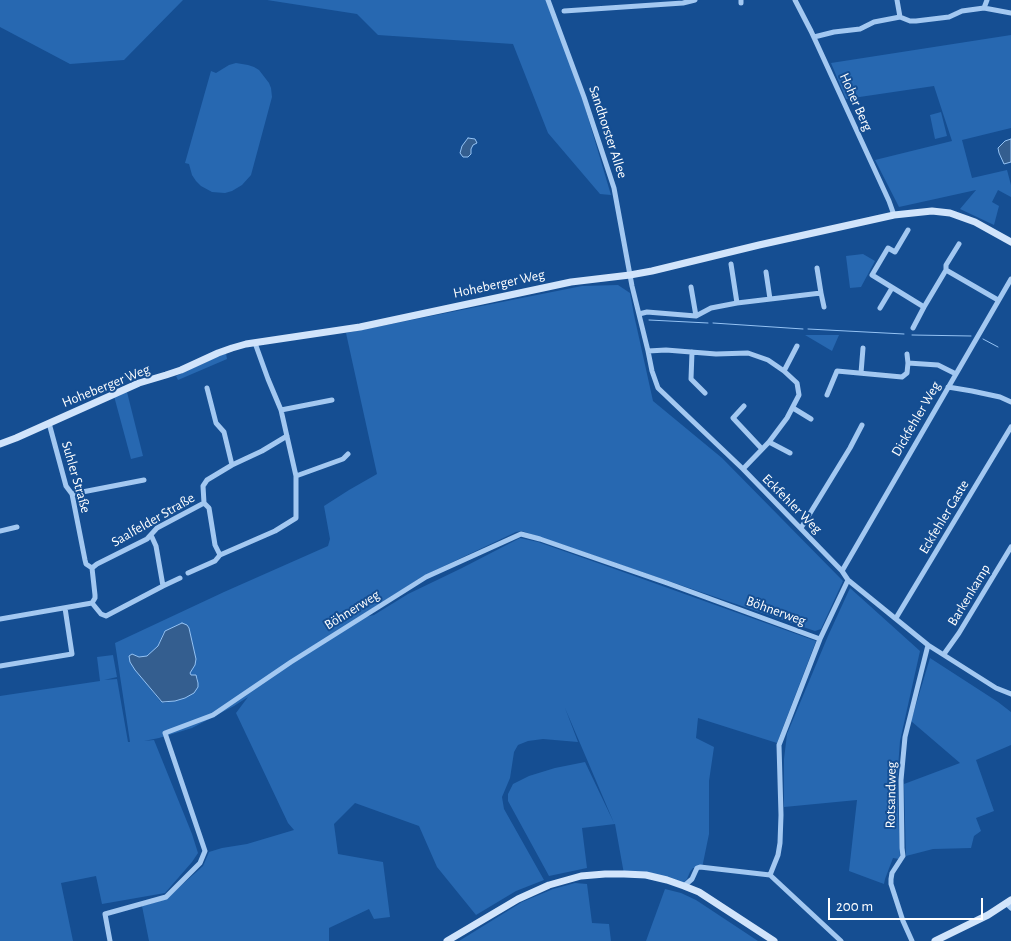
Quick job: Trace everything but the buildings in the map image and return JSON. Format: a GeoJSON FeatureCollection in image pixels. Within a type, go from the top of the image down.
{"type":"FeatureCollection","features":[{"type":"Feature","properties":{"kind":"street","name":"Sandhorster Allee"},"geometry":{"type":"LineString","coordinates":[[548,0],[584,97],[614,188],[630,275]]}},
{"type":"Feature","properties":{"kind":"street"},"geometry":{"type":"LineString","coordinates":[[564,11],[684,3],[695,0]]}},
{"type":"Feature","properties":{"kind":"street","name":"Hoher Berg"},"geometry":{"type":"LineString","coordinates":[[795,0],[814,37],[894,215]]}},
{"type":"Feature","properties":{"kind":"street"},"geometry":{"type":"LineString","coordinates":[[897,0],[900,17]]}},
{"type":"Feature","properties":{"kind":"street"},"geometry":{"type":"LineString","coordinates":[[984,8],[987,0]]}},
{"type":"Feature","properties":{"kind":"street"},"geometry":{"type":"LineString","coordinates":[[814,37],[860,29],[874,22],[900,17],[916,21],[944,18],[962,11],[984,8],[1011,13]]}},
{"type":"Feature","properties":{"kind":"street","name":"Hoheberger Weg"},"geometry":{"type":"LineString","coordinates":[[0,444],[139,383],[181,370],[232,348],[360,327],[571,282],[652,271],[894,215],[932,211],[950,213],[975,222],[1011,242]]}},
{"type":"Feature","properties":{"kind":"street"},"geometry":{"type":"LineString","coordinates":[[908,230],[895,252],[888,248],[872,276],[924,307]]}},
{"type":"Feature","properties":{"kind":"street"},"geometry":{"type":"LineString","coordinates":[[912,328],[959,244]]}},
{"type":"Feature","properties":{"kind":"street"},"geometry":{"type":"LineString","coordinates":[[731,264],[737,303]]}},
{"type":"Feature","properties":{"kind":"street"},"geometry":{"type":"LineString","coordinates":[[817,268],[824,307]]}},
{"type":"Feature","properties":{"kind":"street"},"geometry":{"type":"LineString","coordinates":[[946,270],[998,300]]}},
{"type":"Feature","properties":{"kind":"street"},"geometry":{"type":"LineString","coordinates":[[766,272],[770,299]]}},
{"type":"Feature","properties":{"kind":"street","name":"Eckfehler Weg"},"geometry":{"type":"LineString","coordinates":[[630,275],[652,371],[658,388],[743,469],[842,571],[848,580],[928,645],[996,688],[1011,694]]}},
{"type":"Feature","properties":{"kind":"street","name":"Dickfehler Weg"},"geometry":{"type":"LineString","coordinates":[[842,571],[1011,279]]}},
{"type":"Feature","properties":{"kind":"street"},"geometry":{"type":"LineString","coordinates":[[691,287],[696,316]]}},
{"type":"Feature","properties":{"kind":"street"},"geometry":{"type":"LineString","coordinates":[[880,308],[892,288]]}},
{"type":"Feature","properties":{"kind":"street"},"geometry":{"type":"LineString","coordinates":[[639,314],[647,312],[696,316],[711,308],[737,303],[821,293]]}},
{"type":"Feature","properties":{"kind":"street"},"geometry":{"type":"LineString","coordinates":[[188,573],[214,561],[220,555],[275,531],[296,518],[296,476],[281,410],[255,343]]}},
{"type":"Feature","properties":{"kind":"street"},"geometry":{"type":"LineString","coordinates":[[784,371],[797,346]]}},
{"type":"Feature","properties":{"kind":"street"},"geometry":{"type":"LineString","coordinates":[[861,374],[863,348]]}},
{"type":"Feature","properties":{"kind":"street"},"geometry":{"type":"LineString","coordinates":[[648,352],[666,350],[716,354],[748,353],[768,360],[797,383],[800,395],[787,418],[769,442],[743,469]]}},
{"type":"Feature","properties":{"kind":"street"},"geometry":{"type":"LineString","coordinates":[[692,352],[691,380],[705,392]]}},
{"type":"Feature","properties":{"kind":"street"},"geometry":{"type":"LineString","coordinates":[[828,395],[837,371],[902,377],[907,373],[907,354]]}},
{"type":"Feature","properties":{"kind":"street"},"geometry":{"type":"LineString","coordinates":[[908,363],[938,365],[956,374]]}},
{"type":"Feature","properties":{"kind":"street"},"geometry":{"type":"LineString","coordinates":[[948,387],[972,391],[1011,402]]}},
{"type":"Feature","properties":{"kind":"street"},"geometry":{"type":"LineString","coordinates":[[207,388],[216,423],[224,432],[232,465],[262,451],[287,436]]}},
{"type":"Feature","properties":{"kind":"street"},"geometry":{"type":"LineString","coordinates":[[281,410],[332,400]]}},
{"type":"Feature","properties":{"kind":"street"},"geometry":{"type":"LineString","coordinates":[[744,406],[733,418],[762,449]]}},
{"type":"Feature","properties":{"kind":"street"},"geometry":{"type":"LineString","coordinates":[[793,408],[811,419]]}},
{"type":"Feature","properties":{"kind":"street","name":"Suhler Straße"},"geometry":{"type":"LineString","coordinates":[[49,424],[66,486],[72,494],[86,564],[92,568],[95,595],[92,604]]}},
{"type":"Feature","properties":{"kind":"street"},"geometry":{"type":"LineString","coordinates":[[801,528],[862,425]]}},
{"type":"Feature","properties":{"kind":"street","name":"Eckfehler Gaste"},"geometry":{"type":"LineString","coordinates":[[896,618],[1011,427]]}},
{"type":"Feature","properties":{"kind":"street"},"geometry":{"type":"LineString","coordinates":[[769,442],[790,453]]}},
{"type":"Feature","properties":{"kind":"street"},"geometry":{"type":"LineString","coordinates":[[296,476],[343,459],[348,454]]}},
{"type":"Feature","properties":{"kind":"street","name":"Saalfelder Straße"},"geometry":{"type":"LineString","coordinates":[[92,568],[147,539],[156,528],[204,503],[203,486],[206,480],[232,465]]}},
{"type":"Feature","properties":{"kind":"street"},"geometry":{"type":"LineString","coordinates":[[72,494],[144,480]]}},
{"type":"Feature","properties":{"kind":"street"},"geometry":{"type":"LineString","coordinates":[[204,503],[210,508],[215,545],[220,555]]}},
{"type":"Feature","properties":{"kind":"street"},"geometry":{"type":"LineString","coordinates":[[0,530],[17,527]]}},
{"type":"Feature","properties":{"kind":"street","name":"Böhnerweg"},"geometry":{"type":"LineString","coordinates":[[110,941],[105,914],[166,897],[200,863],[205,851],[165,733],[213,715],[292,662],[426,578],[521,534],[667,583],[820,639]]}},
{"type":"Feature","properties":{"kind":"street"},"geometry":{"type":"LineString","coordinates":[[151,535],[156,546],[163,586]]}},
{"type":"Feature","properties":{"kind":"street","name":"Barkenkamp"},"geometry":{"type":"LineString","coordinates":[[944,654],[959,633],[1011,547]]}},
{"type":"Feature","properties":{"kind":"street"},"geometry":{"type":"LineString","coordinates":[[0,619],[92,604],[100,614],[106,616],[180,578]]}},
{"type":"Feature","properties":{"kind":"street"},"geometry":{"type":"LineString","coordinates":[[770,875],[778,855],[780,843],[779,745],[820,639],[848,580]]}},
{"type":"Feature","properties":{"kind":"street"},"geometry":{"type":"LineString","coordinates":[[0,666],[72,654],[65,608]]}},
{"type":"Feature","properties":{"kind":"street","name":"Rotsandweg"},"geometry":{"type":"LineString","coordinates":[[912,941],[903,921],[891,879],[892,873],[903,856],[901,780],[905,737],[928,645]]}},
{"type":"Feature","properties":{"kind":"street"},"geometry":{"type":"LineString","coordinates":[[684,886],[692,879],[697,868],[700,867],[770,875],[841,941]]}},
{"type":"Feature","properties":{"kind":"street"},"geometry":{"type":"LineString","coordinates":[[447,941],[518,898],[565,880],[581,876],[605,874],[646,875],[684,886],[699,892],[774,941]]}},
{"type":"Feature","properties":{"kind":"street"},"geometry":{"type":"LineString","coordinates":[[935,941],[1010,904]]}},
{"type":"Feature","properties":{"kind":"shaded area"},"geometry":{"type":"Polygon","coordinates":[[[0,0],[183,0],[124,60],[70,64],[0,27],[0,0]]]}},
{"type":"Feature","properties":{"kind":"shaded area"},"geometry":{"type":"Polygon","coordinates":[[[267,0],[548,0],[584,104],[611,195],[600,194],[548,133],[513,44],[378,35],[357,14],[267,0]]]}},
{"type":"Feature","properties":{"kind":"shaded area"},"geometry":{"type":"Polygon","coordinates":[[[1011,35],[1011,128],[962,140],[972,178],[1007,170],[1011,185],[1011,197],[998,190],[992,202],[999,206],[994,225],[960,209],[976,190],[899,207],[875,160],[952,141],[934,86],[846,99],[831,63],[1011,35]]]}},
{"type":"Feature","properties":{"kind":"shaded area"},"geometry":{"type":"Polygon","coordinates":[[[236,63],[248,65],[259,70],[269,83],[272,97],[251,175],[242,185],[232,191],[225,193],[212,192],[196,181],[189,164],[185,163],[211,71],[216,73],[236,63]]]}},
{"type":"Feature","properties":{"kind":"shaded area"},"geometry":{"type":"Polygon","coordinates":[[[941,112],[947,136],[935,139],[930,115],[941,112]]]}},
{"type":"Feature","properties":{"kind":"shaded area"},"geometry":{"type":"Polygon","coordinates":[[[468,138],[475,139],[477,143],[473,145],[471,154],[468,157],[463,157],[460,153],[462,146],[468,138]]]}},
{"type":"Feature","properties":{"kind":"shaded area"},"geometry":{"type":"Polygon","coordinates":[[[1011,139],[1011,162],[1004,164],[998,148],[1005,141],[1011,139]]]}},
{"type":"Feature","properties":{"kind":"shaded area"},"geometry":{"type":"Polygon","coordinates":[[[863,254],[875,261],[861,287],[850,288],[846,256],[863,254]]]}},
{"type":"Feature","properties":{"kind":"shaded area"},"geometry":{"type":"Polygon","coordinates":[[[618,285],[630,293],[653,401],[722,458],[843,581],[821,629],[815,631],[522,531],[516,532],[423,576],[356,619],[374,615],[408,594],[520,538],[538,542],[816,641],[777,743],[698,718],[696,738],[714,747],[709,781],[709,834],[702,868],[693,868],[681,886],[624,874],[615,824],[582,828],[587,868],[549,876],[508,801],[508,794],[513,784],[529,776],[555,768],[585,762],[614,823],[565,708],[578,742],[543,739],[528,741],[518,745],[514,752],[510,778],[502,797],[504,809],[544,880],[516,891],[476,915],[437,867],[419,826],[355,803],[334,824],[338,854],[383,862],[390,917],[374,919],[369,909],[329,928],[329,941],[149,941],[142,906],[166,899],[203,866],[209,852],[247,844],[294,830],[288,823],[236,713],[248,697],[192,728],[144,741],[154,740],[198,853],[165,893],[102,904],[96,876],[61,883],[73,941],[0,941],[0,696],[100,681],[97,657],[113,655],[117,677],[104,680],[117,679],[128,742],[130,742],[115,643],[328,546],[330,539],[324,506],[377,474],[346,333],[582,286],[618,285]],[[179,624],[163,633],[158,646],[147,656],[139,657],[132,654],[130,662],[160,701],[165,703],[185,698],[198,687],[198,679],[195,675],[191,675],[190,672],[195,665],[196,659],[189,628],[179,624]]]}},
{"type":"Feature","properties":{"kind":"shaded area"},"geometry":{"type":"Polygon","coordinates":[[[805,335],[839,335],[832,351],[805,335]]]}},
{"type":"Feature","properties":{"kind":"shaded area"},"geometry":{"type":"Polygon","coordinates":[[[226,353],[227,359],[178,380],[176,376],[226,353]]]}},
{"type":"Feature","properties":{"kind":"shaded area"},"geometry":{"type":"Polygon","coordinates":[[[126,388],[143,456],[131,459],[114,396],[126,388]]]}},
{"type":"Feature","properties":{"kind":"shaded area"},"geometry":{"type":"Polygon","coordinates":[[[850,588],[920,651],[900,741],[897,782],[900,856],[899,859],[893,858],[884,884],[849,871],[857,800],[784,807],[784,759],[787,734],[850,588]]]}},
{"type":"Feature","properties":{"kind":"shaded area"},"geometry":{"type":"Polygon","coordinates":[[[182,623],[189,628],[196,659],[190,673],[191,675],[196,675],[198,687],[194,693],[185,698],[162,702],[135,670],[129,656],[132,654],[139,657],[147,656],[158,646],[165,631],[182,623]]]}},
{"type":"Feature","properties":{"kind":"shaded area"},"geometry":{"type":"Polygon","coordinates":[[[930,658],[1011,712],[1011,745],[976,760],[994,811],[976,818],[981,831],[974,836],[971,848],[933,849],[906,856],[904,784],[960,763],[911,721],[930,658]]]}},
{"type":"Feature","properties":{"kind":"shaded area"},"geometry":{"type":"Polygon","coordinates":[[[575,883],[587,884],[592,923],[609,924],[611,941],[459,941],[522,902],[553,889],[575,883]]]}},
{"type":"Feature","properties":{"kind":"shaded area"},"geometry":{"type":"Polygon","coordinates":[[[665,889],[681,893],[696,900],[758,941],[646,941],[665,889]]]}},
{"type":"Feature","properties":{"kind":"waterway"},"geometry":{"type":"LineString","coordinates":[[649,320],[708,323]]}},
{"type":"Feature","properties":{"kind":"waterway"},"geometry":{"type":"LineString","coordinates":[[713,323],[803,329]]}},
{"type":"Feature","properties":{"kind":"waterway"},"geometry":{"type":"LineString","coordinates":[[808,329],[904,334]]}},
{"type":"Feature","properties":{"kind":"waterway"},"geometry":{"type":"LineString","coordinates":[[912,335],[971,336]]}},
{"type":"Feature","properties":{"kind":"waterway"},"geometry":{"type":"LineString","coordinates":[[983,339],[998,347]]}}]}
